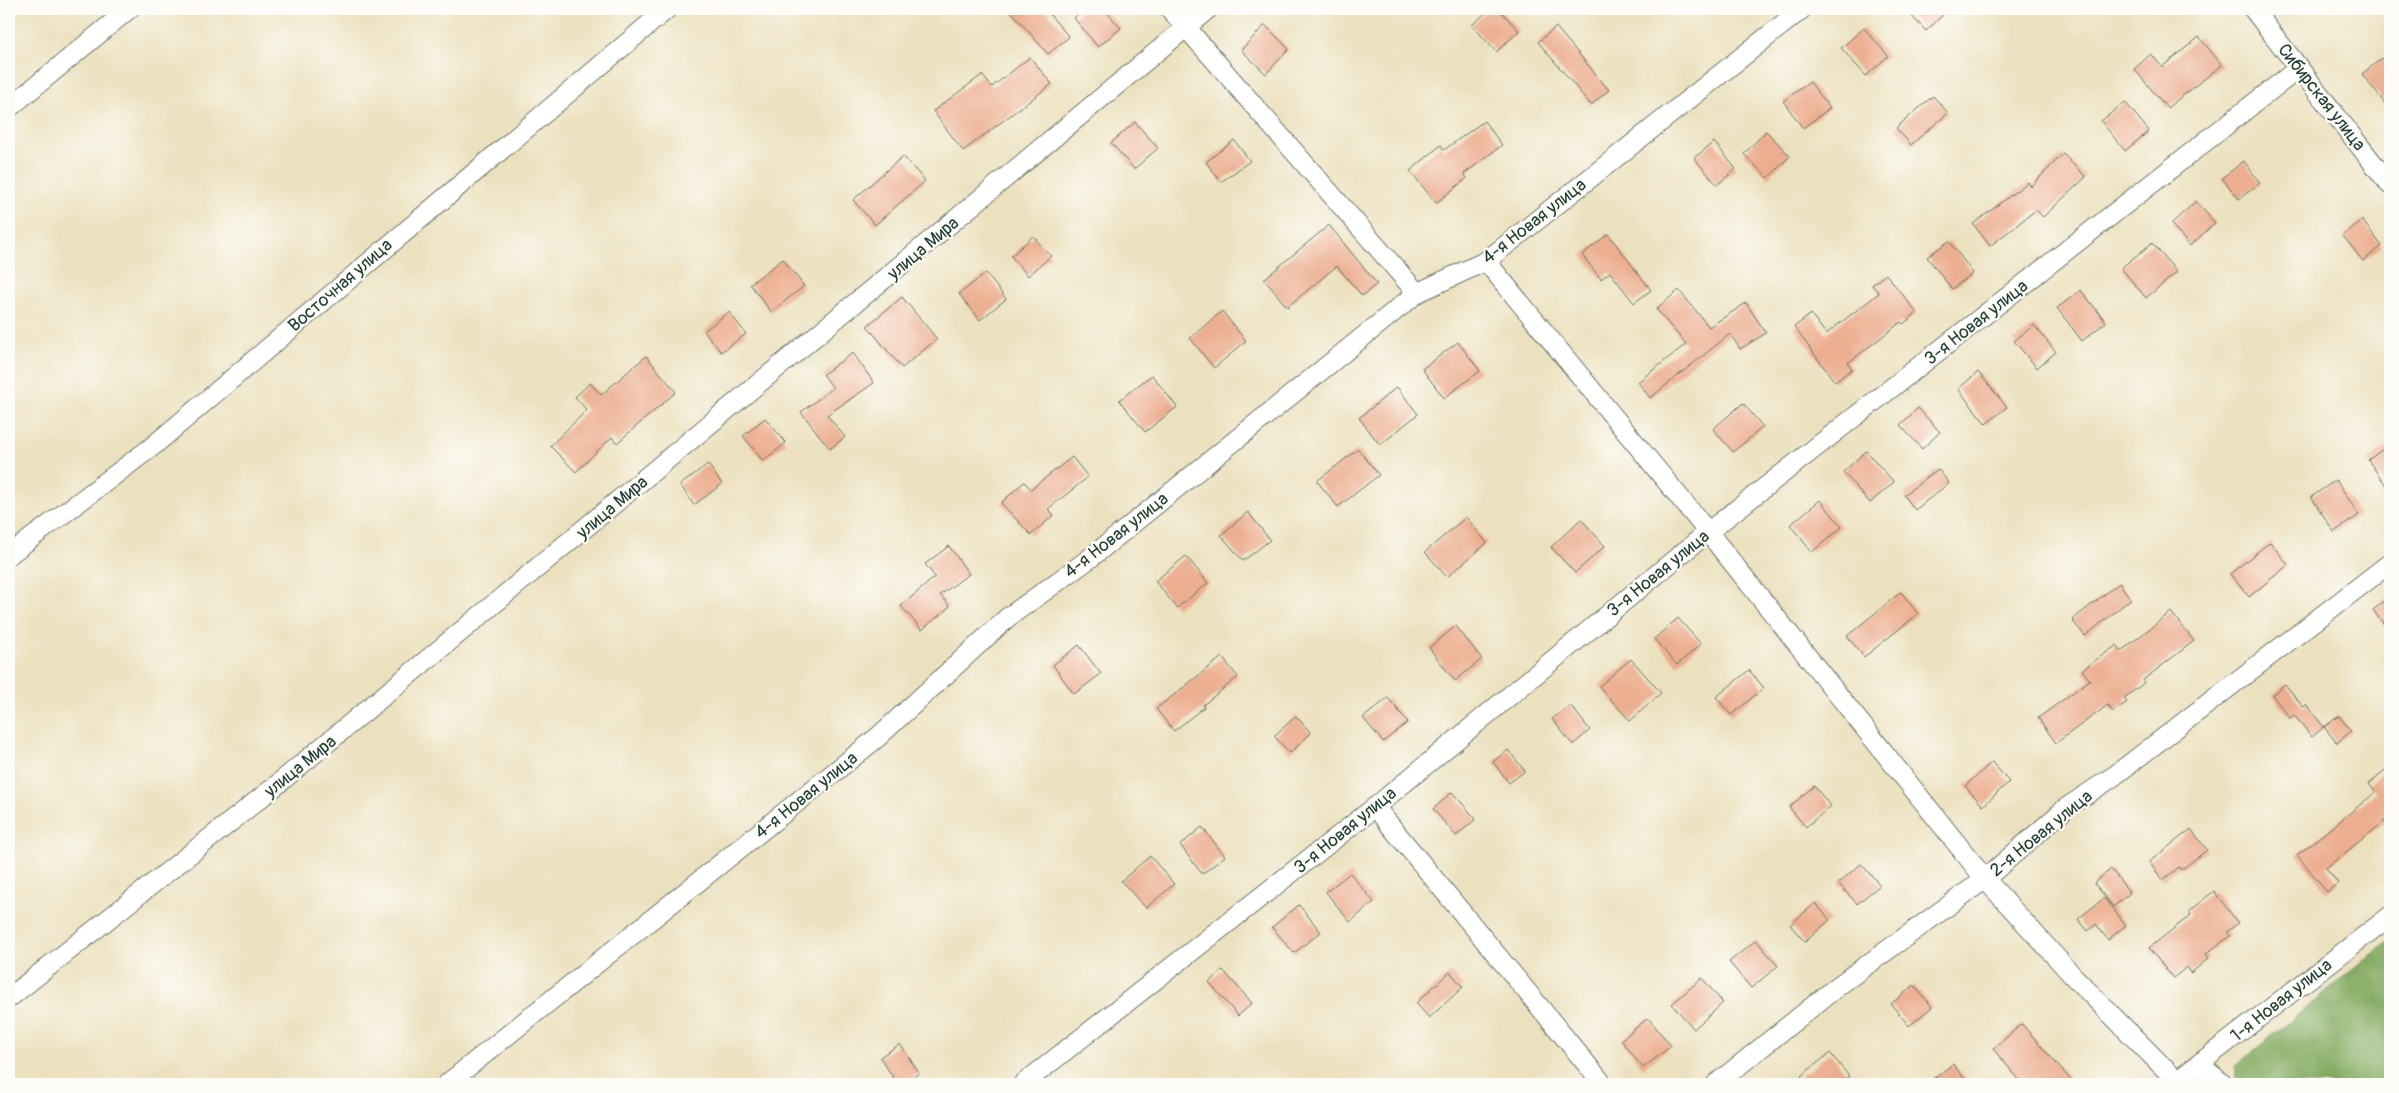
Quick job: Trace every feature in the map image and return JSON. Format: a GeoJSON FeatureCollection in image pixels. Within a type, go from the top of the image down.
{"type":"FeatureCollection","features":[{"type":"Feature","properties":{"kind":"street"},"geometry":{"type":"LineString","coordinates":[[9,108],[129,9]]}},
{"type":"Feature","properties":{"kind":"street","name":"Восточная улица"},"geometry":{"type":"LineString","coordinates":[[9,555],[153,446],[666,9]]}},
{"type":"Feature","properties":{"kind":"street"},"geometry":{"type":"LineString","coordinates":[[1170,9],[1417,292]]}},
{"type":"Feature","properties":{"kind":"street","name":"улица Мира"},"geometry":{"type":"LineString","coordinates":[[9,998],[289,775],[1208,9]]}},
{"type":"Feature","properties":{"kind":"street","name":"4-я Новая улица"},"geometry":{"type":"LineString","coordinates":[[447,1084],[878,737],[1007,618],[1089,559],[1417,292],[1486,261],[1802,9]]}},
{"type":"Feature","properties":{"kind":"street","name":"Сибирская улица"},"geometry":{"type":"LineString","coordinates":[[2253,9],[2390,185]]}},
{"type":"Feature","properties":{"kind":"street","name":"3-я Новая улица"},"geometry":{"type":"LineString","coordinates":[[1023,1084],[1375,807],[1708,532],[2299,68]]}},
{"type":"Feature","properties":{"kind":"street"},"geometry":{"type":"LineString","coordinates":[[1486,261],[1708,532],[1985,879],[2074,977],[2175,1083]]}},
{"type":"Feature","properties":{"kind":"street","name":"2-я Новая улица"},"geometry":{"type":"LineString","coordinates":[[1716,1084],[1838,986],[1985,879],[2066,808],[2114,776],[2390,563]]}},
{"type":"Feature","properties":{"kind":"street"},"geometry":{"type":"LineString","coordinates":[[1375,807],[1603,1084]]}},
{"type":"Feature","properties":{"kind":"street","name":"1-я Новая улица"},"geometry":{"type":"LineString","coordinates":[[2175,1083],[2390,916]]}},
{"type":"Feature","properties":{"kind":"street"},"geometry":{"type":"LineString","coordinates":[[2199,1064],[2223,1084]]}},
{"type":"Feature","properties":{"kind":"green space"},"geometry":{"type":"Polygon","coordinates":[[[2390,939],[2390,1084],[2241,1084],[2237,1082],[2234,1067],[2390,939]]]}},
{"type":"Feature","properties":{"kind":"building"},"geometry":{"type":"Polygon","coordinates":[[[1009,9],[1045,9],[1069,37],[1048,54],[1009,9]]]}},
{"type":"Feature","properties":{"kind":"building"},"geometry":{"type":"Polygon","coordinates":[[[1084,9],[1104,9],[1121,28],[1098,47],[1074,18],[1084,9]]]}},
{"type":"Feature","properties":{"kind":"building"},"geometry":{"type":"Polygon","coordinates":[[[1490,9],[1499,9],[1519,31],[1496,52],[1472,25],[1490,9]]]}},
{"type":"Feature","properties":{"kind":"building"},"geometry":{"type":"Polygon","coordinates":[[[1905,9],[1949,9],[1926,31],[1905,9]]]}},
{"type":"Feature","properties":{"kind":"building"},"geometry":{"type":"Polygon","coordinates":[[[1265,25],[1289,49],[1266,74],[1241,50],[1265,25]]]}},
{"type":"Feature","properties":{"kind":"building"},"geometry":{"type":"Polygon","coordinates":[[[1556,27],[1609,90],[1591,105],[1538,42],[1556,27]]]}},
{"type":"Feature","properties":{"kind":"building"},"geometry":{"type":"Polygon","coordinates":[[[1864,28],[1888,56],[1866,76],[1841,48],[1864,28]]]}},
{"type":"Feature","properties":{"kind":"building"},"geometry":{"type":"Polygon","coordinates":[[[2199,37],[2222,65],[2167,108],[2134,69],[2151,54],[2162,67],[2199,37]]]}},
{"type":"Feature","properties":{"kind":"building"},"geometry":{"type":"Polygon","coordinates":[[[1030,57],[1052,84],[963,151],[933,111],[982,75],[992,87],[1030,57]]]}},
{"type":"Feature","properties":{"kind":"building"},"geometry":{"type":"Polygon","coordinates":[[[2382,58],[2390,68],[2390,110],[2362,74],[2382,58]]]}},
{"type":"Feature","properties":{"kind":"building"},"geometry":{"type":"Polygon","coordinates":[[[1810,82],[1830,108],[1803,128],[1783,101],[1810,82]]]}},
{"type":"Feature","properties":{"kind":"building"},"geometry":{"type":"Polygon","coordinates":[[[1933,96],[1948,113],[1911,145],[1896,128],[1933,96]]]}},
{"type":"Feature","properties":{"kind":"building"},"geometry":{"type":"Polygon","coordinates":[[[2125,102],[2149,131],[2125,151],[2101,121],[2125,102]]]}},
{"type":"Feature","properties":{"kind":"building"},"geometry":{"type":"Polygon","coordinates":[[[1484,121],[1502,145],[1464,174],[1467,178],[1436,203],[1410,171],[1441,145],[1444,150],[1484,121]]]}},
{"type":"Feature","properties":{"kind":"building"},"geometry":{"type":"Polygon","coordinates":[[[1135,122],[1158,148],[1134,169],[1111,143],[1135,122]]]}},
{"type":"Feature","properties":{"kind":"building"},"geometry":{"type":"Polygon","coordinates":[[[1766,131],[1790,156],[1768,178],[1744,154],[1766,131]]]}},
{"type":"Feature","properties":{"kind":"building"},"geometry":{"type":"Polygon","coordinates":[[[1234,140],[1250,161],[1221,182],[1206,162],[1234,140]]]}},
{"type":"Feature","properties":{"kind":"building"},"geometry":{"type":"Polygon","coordinates":[[[1714,142],[1736,169],[1717,185],[1694,158],[1714,142]]]}},
{"type":"Feature","properties":{"kind":"building"},"geometry":{"type":"Polygon","coordinates":[[[2063,154],[2086,177],[2043,217],[2036,210],[1990,246],[1973,224],[2028,182],[2031,186],[2063,154]]]}},
{"type":"Feature","properties":{"kind":"building"},"geometry":{"type":"Polygon","coordinates":[[[903,156],[925,181],[875,225],[853,200],[903,156]]]}},
{"type":"Feature","properties":{"kind":"building"},"geometry":{"type":"Polygon","coordinates":[[[2244,161],[2260,183],[2239,199],[2222,178],[2244,161]]]}},
{"type":"Feature","properties":{"kind":"building"},"geometry":{"type":"Polygon","coordinates":[[[2196,201],[2215,223],[2190,246],[2171,224],[2196,201]]]}},
{"type":"Feature","properties":{"kind":"building"},"geometry":{"type":"Polygon","coordinates":[[[2362,220],[2382,246],[2363,261],[2343,236],[2362,220]]]}},
{"type":"Feature","properties":{"kind":"building"},"geometry":{"type":"Polygon","coordinates":[[[1329,225],[1377,284],[1362,296],[1337,266],[1287,307],[1264,279],[1329,225]]]}},
{"type":"Feature","properties":{"kind":"building"},"geometry":{"type":"Polygon","coordinates":[[[1608,234],[1651,290],[1634,303],[1610,272],[1601,279],[1582,255],[1608,234]]]}},
{"type":"Feature","properties":{"kind":"building"},"geometry":{"type":"Polygon","coordinates":[[[1033,236],[1051,256],[1028,276],[1011,256],[1033,236]]]}},
{"type":"Feature","properties":{"kind":"building"},"geometry":{"type":"Polygon","coordinates":[[[1949,241],[1973,273],[1952,289],[1927,257],[1949,241]]]}},
{"type":"Feature","properties":{"kind":"building"},"geometry":{"type":"Polygon","coordinates":[[[2152,243],[2177,272],[2146,298],[2121,268],[2152,243]]]}},
{"type":"Feature","properties":{"kind":"building"},"geometry":{"type":"Polygon","coordinates":[[[783,259],[804,286],[771,312],[750,284],[783,259]]]}},
{"type":"Feature","properties":{"kind":"building"},"geometry":{"type":"Polygon","coordinates":[[[986,273],[1006,299],[980,320],[959,294],[986,273]]]}},
{"type":"Feature","properties":{"kind":"building"},"geometry":{"type":"Polygon","coordinates":[[[1886,274],[1917,313],[1903,324],[1901,322],[1848,363],[1852,369],[1835,382],[1794,327],[1811,314],[1826,334],[1879,293],[1872,285],[1886,274]]]}},
{"type":"Feature","properties":{"kind":"building"},"geometry":{"type":"Polygon","coordinates":[[[1679,290],[1709,327],[1746,303],[1766,333],[1740,349],[1730,334],[1650,398],[1638,382],[1686,344],[1656,309],[1679,290]]]}},
{"type":"Feature","properties":{"kind":"building"},"geometry":{"type":"Polygon","coordinates":[[[2081,290],[2106,322],[2082,341],[2057,308],[2081,290]]]}},
{"type":"Feature","properties":{"kind":"building"},"geometry":{"type":"Polygon","coordinates":[[[902,297],[937,339],[902,368],[867,326],[902,297]]]}},
{"type":"Feature","properties":{"kind":"building"},"geometry":{"type":"Polygon","coordinates":[[[1222,311],[1246,341],[1214,368],[1190,338],[1222,311]]]}},
{"type":"Feature","properties":{"kind":"building"},"geometry":{"type":"Polygon","coordinates":[[[729,312],[746,334],[721,352],[704,331],[729,312]]]}},
{"type":"Feature","properties":{"kind":"building"},"geometry":{"type":"Polygon","coordinates":[[[2034,325],[2056,352],[2037,368],[2014,341],[2034,325]]]}},
{"type":"Feature","properties":{"kind":"building"},"geometry":{"type":"Polygon","coordinates":[[[1458,342],[1480,371],[1444,398],[1422,369],[1458,342]]]}},
{"type":"Feature","properties":{"kind":"building"},"geometry":{"type":"Polygon","coordinates":[[[853,353],[874,383],[827,415],[845,437],[830,449],[801,412],[833,388],[823,374],[853,353]]]}},
{"type":"Feature","properties":{"kind":"building"},"geometry":{"type":"Polygon","coordinates":[[[646,356],[676,392],[617,443],[612,437],[576,472],[550,446],[587,410],[575,397],[590,383],[601,395],[646,356]]]}},
{"type":"Feature","properties":{"kind":"building"},"geometry":{"type":"Polygon","coordinates":[[[1978,372],[2007,407],[1986,424],[1958,389],[1978,372]]]}},
{"type":"Feature","properties":{"kind":"building"},"geometry":{"type":"Polygon","coordinates":[[[1152,375],[1177,407],[1145,432],[1119,400],[1152,375]]]}},
{"type":"Feature","properties":{"kind":"building"},"geometry":{"type":"Polygon","coordinates":[[[1397,387],[1418,414],[1380,445],[1359,418],[1397,387]]]}},
{"type":"Feature","properties":{"kind":"building"},"geometry":{"type":"Polygon","coordinates":[[[1743,403],[1763,427],[1733,452],[1713,429],[1743,403]]]}},
{"type":"Feature","properties":{"kind":"building"},"geometry":{"type":"Polygon","coordinates":[[[1918,408],[1940,432],[1922,449],[1900,425],[1918,408]]]}},
{"type":"Feature","properties":{"kind":"building"},"geometry":{"type":"Polygon","coordinates":[[[765,418],[786,443],[763,461],[743,436],[765,418]]]}},
{"type":"Feature","properties":{"kind":"building"},"geometry":{"type":"Polygon","coordinates":[[[2390,444],[2390,491],[2368,460],[2390,444]]]}},
{"type":"Feature","properties":{"kind":"building"},"geometry":{"type":"Polygon","coordinates":[[[1358,449],[1379,475],[1338,507],[1317,481],[1358,449]]]}},
{"type":"Feature","properties":{"kind":"building"},"geometry":{"type":"Polygon","coordinates":[[[1866,451],[1894,482],[1870,503],[1843,472],[1866,451]]]}},
{"type":"Feature","properties":{"kind":"building"},"geometry":{"type":"Polygon","coordinates":[[[1072,457],[1088,477],[1048,509],[1054,515],[1031,535],[1001,503],[1024,482],[1031,489],[1072,457]]]}},
{"type":"Feature","properties":{"kind":"building"},"geometry":{"type":"Polygon","coordinates":[[[708,464],[722,484],[694,505],[680,485],[708,464]]]}},
{"type":"Feature","properties":{"kind":"building"},"geometry":{"type":"Polygon","coordinates":[[[1938,469],[1949,483],[1915,510],[1904,495],[1938,469]]]}},
{"type":"Feature","properties":{"kind":"building"},"geometry":{"type":"Polygon","coordinates":[[[2336,480],[2359,515],[2334,532],[2311,497],[2336,480]]]}},
{"type":"Feature","properties":{"kind":"building"},"geometry":{"type":"Polygon","coordinates":[[[1820,500],[1842,527],[1812,552],[1790,525],[1820,500]]]}},
{"type":"Feature","properties":{"kind":"building"},"geometry":{"type":"Polygon","coordinates":[[[1248,512],[1270,540],[1243,561],[1221,535],[1248,512]]]}},
{"type":"Feature","properties":{"kind":"building"},"geometry":{"type":"Polygon","coordinates":[[[1466,517],[1487,543],[1447,577],[1425,552],[1466,517]]]}},
{"type":"Feature","properties":{"kind":"building"},"geometry":{"type":"Polygon","coordinates":[[[1581,519],[1605,546],[1575,573],[1551,547],[1581,519]]]}},
{"type":"Feature","properties":{"kind":"building"},"geometry":{"type":"Polygon","coordinates":[[[2270,542],[2288,565],[2249,597],[2230,574],[2270,542]]]}},
{"type":"Feature","properties":{"kind":"building"},"geometry":{"type":"Polygon","coordinates":[[[949,546],[969,574],[940,595],[950,606],[922,630],[901,606],[935,577],[925,564],[949,546]]]}},
{"type":"Feature","properties":{"kind":"building"},"geometry":{"type":"Polygon","coordinates":[[[1186,556],[1208,583],[1177,608],[1155,581],[1186,556]]]}},
{"type":"Feature","properties":{"kind":"building"},"geometry":{"type":"Polygon","coordinates":[[[2119,583],[2131,599],[2085,636],[2072,620],[2119,583]]]}},
{"type":"Feature","properties":{"kind":"building"},"geometry":{"type":"Polygon","coordinates":[[[1901,592],[1918,614],[1864,657],[1847,636],[1901,592]]]}},
{"type":"Feature","properties":{"kind":"building"},"geometry":{"type":"Polygon","coordinates":[[[2390,596],[2390,632],[2373,610],[2390,596]]]}},
{"type":"Feature","properties":{"kind":"building"},"geometry":{"type":"Polygon","coordinates":[[[2171,612],[2194,641],[2143,680],[2144,683],[2124,698],[2127,702],[2113,712],[2108,705],[2056,743],[2038,718],[2090,680],[2082,670],[2117,645],[2121,651],[2171,612]]]}},
{"type":"Feature","properties":{"kind":"building"},"geometry":{"type":"Polygon","coordinates":[[[1678,618],[1701,644],[1677,665],[1654,639],[1678,618]]]}},
{"type":"Feature","properties":{"kind":"building"},"geometry":{"type":"Polygon","coordinates":[[[1456,626],[1482,659],[1455,681],[1429,648],[1456,626]]]}},
{"type":"Feature","properties":{"kind":"building"},"geometry":{"type":"Polygon","coordinates":[[[1079,645],[1101,674],[1074,694],[1053,665],[1079,645]]]}},
{"type":"Feature","properties":{"kind":"building"},"geometry":{"type":"Polygon","coordinates":[[[1222,657],[1238,677],[1174,731],[1156,709],[1222,657]]]}},
{"type":"Feature","properties":{"kind":"building"},"geometry":{"type":"Polygon","coordinates":[[[1631,659],[1661,693],[1630,721],[1599,686],[1631,659]]]}},
{"type":"Feature","properties":{"kind":"building"},"geometry":{"type":"Polygon","coordinates":[[[1749,670],[1764,688],[1731,715],[1716,697],[1749,670]]]}},
{"type":"Feature","properties":{"kind":"building"},"geometry":{"type":"Polygon","coordinates":[[[2285,684],[2303,707],[2306,705],[2324,727],[2312,737],[2294,715],[2290,718],[2272,695],[2285,684]]]}},
{"type":"Feature","properties":{"kind":"building"},"geometry":{"type":"Polygon","coordinates":[[[1388,698],[1408,722],[1383,742],[1363,718],[1388,698]]]}},
{"type":"Feature","properties":{"kind":"building"},"geometry":{"type":"Polygon","coordinates":[[[1570,705],[1590,730],[1573,745],[1552,719],[1570,705]]]}},
{"type":"Feature","properties":{"kind":"building"},"geometry":{"type":"Polygon","coordinates":[[[1296,716],[1311,733],[1290,753],[1274,736],[1296,716]]]}},
{"type":"Feature","properties":{"kind":"building"},"geometry":{"type":"Polygon","coordinates":[[[2339,716],[2351,731],[2337,743],[2324,727],[2339,716]]]}},
{"type":"Feature","properties":{"kind":"building"},"geometry":{"type":"Polygon","coordinates":[[[1508,750],[1525,771],[1509,783],[1493,762],[1508,750]]]}},
{"type":"Feature","properties":{"kind":"building"},"geometry":{"type":"Polygon","coordinates":[[[1992,762],[2009,782],[1983,806],[1965,786],[1992,762]]]}},
{"type":"Feature","properties":{"kind":"building"},"geometry":{"type":"Polygon","coordinates":[[[2390,767],[2390,817],[2326,868],[2338,883],[2327,892],[2297,855],[2376,792],[2369,784],[2390,767]]]}},
{"type":"Feature","properties":{"kind":"building"},"geometry":{"type":"Polygon","coordinates":[[[1814,786],[1831,806],[1806,827],[1789,807],[1814,786]]]}},
{"type":"Feature","properties":{"kind":"building"},"geometry":{"type":"Polygon","coordinates":[[[1452,792],[1476,819],[1456,836],[1433,809],[1452,792]]]}},
{"type":"Feature","properties":{"kind":"building"},"geometry":{"type":"Polygon","coordinates":[[[1202,827],[1225,856],[1202,874],[1180,845],[1202,827]]]}},
{"type":"Feature","properties":{"kind":"building"},"geometry":{"type":"Polygon","coordinates":[[[2191,829],[2207,850],[2181,870],[2179,867],[2163,880],[2149,862],[2191,829]]]}},
{"type":"Feature","properties":{"kind":"building"},"geometry":{"type":"Polygon","coordinates":[[[1150,856],[1174,884],[1146,908],[1121,881],[1150,856]]]}},
{"type":"Feature","properties":{"kind":"building"},"geometry":{"type":"Polygon","coordinates":[[[1861,864],[1880,885],[1857,904],[1838,883],[1861,864]]]}},
{"type":"Feature","properties":{"kind":"building"},"geometry":{"type":"Polygon","coordinates":[[[2111,869],[2130,893],[2113,907],[2094,883],[2111,869]]]}},
{"type":"Feature","properties":{"kind":"building"},"geometry":{"type":"Polygon","coordinates":[[[1350,873],[1374,902],[1350,922],[1326,892],[1350,873]]]}},
{"type":"Feature","properties":{"kind":"building"},"geometry":{"type":"Polygon","coordinates":[[[2214,891],[2238,923],[2227,932],[2230,936],[2206,954],[2209,958],[2191,973],[2187,967],[2173,978],[2149,948],[2191,915],[2189,911],[2214,891]]]}},
{"type":"Feature","properties":{"kind":"building"},"geometry":{"type":"Polygon","coordinates":[[[2104,898],[2126,925],[2108,940],[2096,924],[2088,931],[2078,919],[2104,898]]]}},
{"type":"Feature","properties":{"kind":"building"},"geometry":{"type":"Polygon","coordinates":[[[1815,903],[1830,920],[1805,942],[1790,925],[1815,903]]]}},
{"type":"Feature","properties":{"kind":"building"},"geometry":{"type":"Polygon","coordinates":[[[1299,905],[1321,932],[1294,953],[1272,927],[1299,905]]]}},
{"type":"Feature","properties":{"kind":"building"},"geometry":{"type":"Polygon","coordinates":[[[1756,940],[1778,966],[1751,988],[1729,962],[1756,940]]]}},
{"type":"Feature","properties":{"kind":"building"},"geometry":{"type":"Polygon","coordinates":[[[1223,970],[1252,1003],[1238,1016],[1209,982],[1223,970]]]}},
{"type":"Feature","properties":{"kind":"building"},"geometry":{"type":"Polygon","coordinates":[[[1450,972],[1463,987],[1429,1018],[1416,1003],[1450,972]]]}},
{"type":"Feature","properties":{"kind":"building"},"geometry":{"type":"Polygon","coordinates":[[[1702,978],[1723,1003],[1694,1029],[1672,1004],[1702,978]]]}},
{"type":"Feature","properties":{"kind":"building"},"geometry":{"type":"Polygon","coordinates":[[[1914,985],[1932,1007],[1909,1026],[1891,1004],[1914,985]]]}},
{"type":"Feature","properties":{"kind":"building"},"geometry":{"type":"Polygon","coordinates":[[[1648,1018],[1671,1046],[1643,1068],[1621,1040],[1648,1018]]]}},
{"type":"Feature","properties":{"kind":"building"},"geometry":{"type":"Polygon","coordinates":[[[2022,1024],[2074,1084],[2023,1084],[1993,1049],[2022,1024]]]}},
{"type":"Feature","properties":{"kind":"building"},"geometry":{"type":"Polygon","coordinates":[[[900,1044],[919,1073],[902,1084],[897,1084],[880,1057],[900,1044]]]}},
{"type":"Feature","properties":{"kind":"building"},"geometry":{"type":"Polygon","coordinates":[[[1830,1053],[1849,1076],[1839,1084],[1808,1084],[1801,1076],[1830,1053]]]}},
{"type":"Feature","properties":{"kind":"building"},"geometry":{"type":"Polygon","coordinates":[[[1953,1064],[1969,1084],[1926,1084],[1953,1064]]]}}]}
